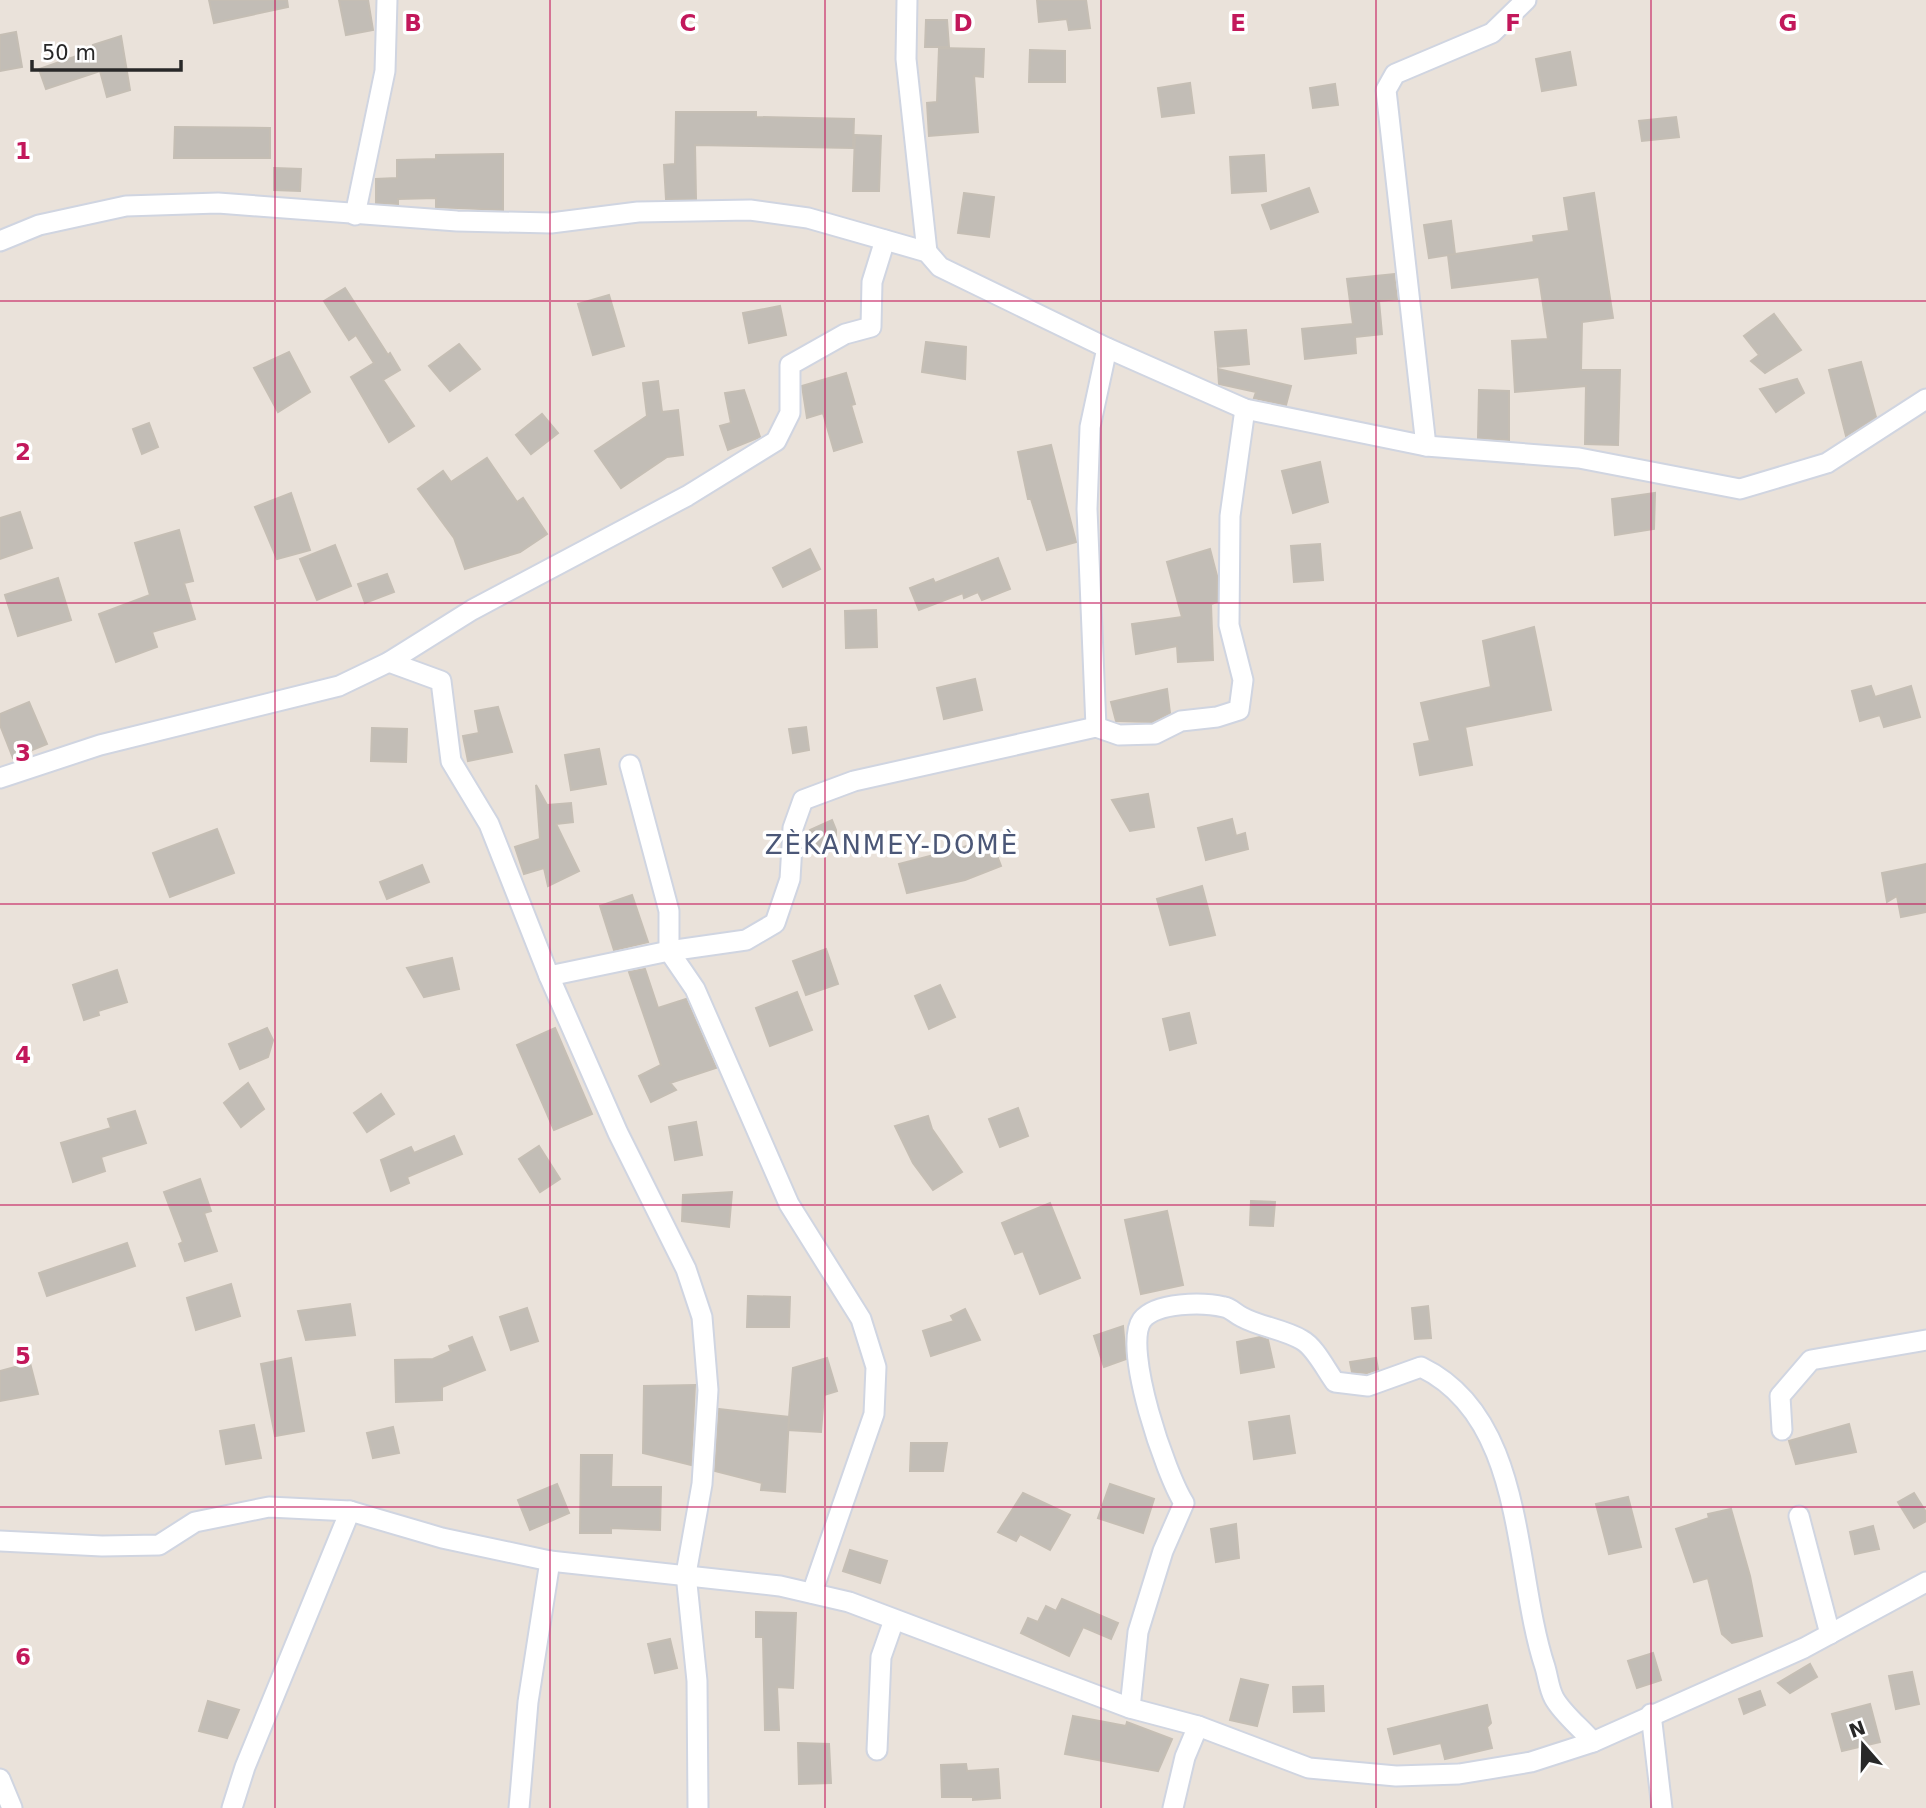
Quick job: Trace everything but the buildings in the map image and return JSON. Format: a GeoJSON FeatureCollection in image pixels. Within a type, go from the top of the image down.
{"type":"FeatureCollection","features":[{"type":"Feature","properties":{"kind":"street"},"geometry":{"type":"LineString","coordinates":[[355,215],[385,71],[387,0]]}},
{"type":"Feature","properties":{"kind":"street"},"geometry":{"type":"LineString","coordinates":[[907,0],[906,59],[927,252]]}},
{"type":"Feature","properties":{"kind":"street"},"geometry":{"type":"LineString","coordinates":[[1426,446],[1386,90],[1395,74],[1492,33],[1526,0]]}},
{"type":"Feature","properties":{"kind":"street"},"geometry":{"type":"LineString","coordinates":[[0,241],[39,225],[126,206],[218,203],[355,215],[551,223],[638,212],[750,211],[808,218],[927,252],[940,267],[1107,348],[1245,409],[1426,446],[1579,458],[1740,489],[1827,463],[1926,399]]}},
{"type":"Feature","properties":{"kind":"street"},"geometry":{"type":"LineString","coordinates":[[0,778],[100,745],[339,686],[389,662],[472,610],[687,496],[776,441],[790,413],[790,365],[845,334],[871,327],[872,282],[885,240]]}},
{"type":"Feature","properties":{"kind":"street"},"geometry":{"type":"LineString","coordinates":[[1096,727],[1087,509],[1090,427],[1107,348]]}},
{"type":"Feature","properties":{"kind":"street"},"geometry":{"type":"LineString","coordinates":[[549,976],[669,951],[746,940],[775,923],[790,880],[793,828],[803,800],[853,781],[1096,727],[1119,736],[1155,734],[1181,721],[1217,717],[1239,710],[1243,680],[1229,625],[1230,516],[1245,409]]}},
{"type":"Feature","properties":{"kind":"street"},"geometry":{"type":"LineString","coordinates":[[389,662],[441,681],[451,761],[489,824],[549,976],[618,1133],[686,1269],[702,1317],[708,1390],[702,1485],[686,1574],[697,1681],[698,1808]]}},
{"type":"Feature","properties":{"kind":"street"},"geometry":{"type":"LineString","coordinates":[[630,765],[669,911],[669,951],[695,989],[789,1204],[861,1319],[876,1367],[874,1414],[813,1593]]}},
{"type":"Feature","properties":{"kind":"street"},"geometry":{"type":"LineString","coordinates":[[1130,1708],[1138,1632],[1163,1551],[1184,1503],[1172,1484],[1155,1431],[1140,1372],[1135,1334],[1143,1318],[1159,1309],[1208,1304],[1227,1307],[1242,1317],[1304,1340],[1335,1382],[1368,1386],[1422,1367],[1443,1378],[1470,1404],[1491,1442],[1508,1489],[1518,1527],[1533,1631],[1554,1698],[1593,1742]]}},
{"type":"Feature","properties":{"kind":"street"},"geometry":{"type":"LineString","coordinates":[[1782,1430],[1780,1396],[1811,1360],[1926,1340]]}},
{"type":"Feature","properties":{"kind":"street"},"geometry":{"type":"LineString","coordinates":[[0,1541],[159,1545],[195,1522],[269,1507],[350,1511],[442,1538],[550,1560],[780,1586],[849,1602],[1130,1708],[1198,1726],[1309,1768],[1396,1776],[1459,1774],[1531,1762],[1593,1742],[1830,1634],[1926,1582]]}},
{"type":"Feature","properties":{"kind":"street"},"geometry":{"type":"LineString","coordinates":[[232,1808],[245,1766],[350,1511]]}},
{"type":"Feature","properties":{"kind":"street"},"geometry":{"type":"LineString","coordinates":[[1800,1516],[1830,1634]]}},
{"type":"Feature","properties":{"kind":"street"},"geometry":{"type":"LineString","coordinates":[[519,1808],[528,1702],[550,1560]]}},
{"type":"Feature","properties":{"kind":"street"},"geometry":{"type":"LineString","coordinates":[[877,1750],[881,1657],[894,1620]]}},
{"type":"Feature","properties":{"kind":"street"},"geometry":{"type":"LineString","coordinates":[[1651,1714],[1662,1808]]}},
{"type":"Feature","properties":{"kind":"street"},"geometry":{"type":"LineString","coordinates":[[1173,1808],[1185,1757],[1198,1726]]}},
{"type":"Feature","properties":{"kind":"street"},"geometry":{"type":"LineString","coordinates":[[0,1779],[12,1808]]}},
{"type":"Feature","properties":{"kind":"district","name":"ZÈKANMEY-DOMÈ"},"geometry":{"type":"Point","coordinates":[892,845]}}]}
